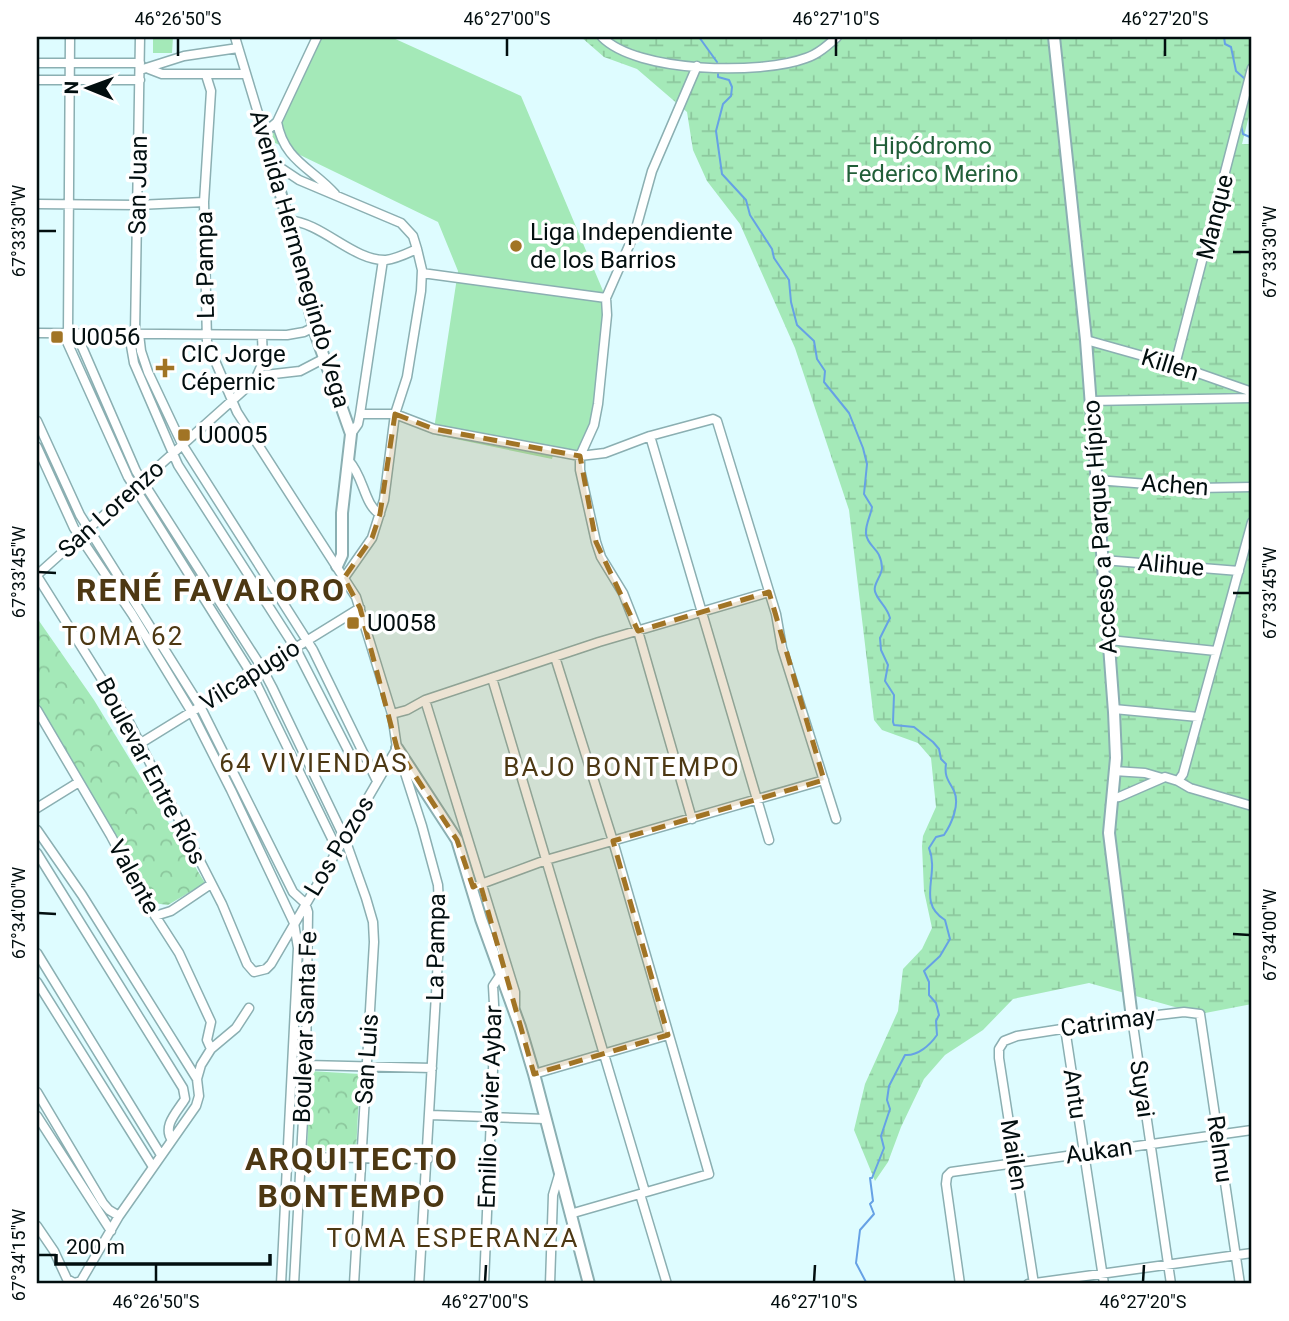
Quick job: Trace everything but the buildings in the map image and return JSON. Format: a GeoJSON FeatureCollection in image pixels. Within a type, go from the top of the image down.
{"type":"FeatureCollection","features":[{"type":"Feature","properties":{"kind":"street"},"geometry":{"type":"LineString","coordinates":[[70,37],[69,333],[134,489],[252,675],[338,851]]}},
{"type":"Feature","properties":{"kind":"street","name":"San Juan"},"geometry":{"type":"LineString","coordinates":[[134,334],[140,80],[143,67],[140,37]]}},
{"type":"Feature","properties":{"kind":"street","name":"Avenida Hermenegindo Vega"},"geometry":{"type":"LineString","coordinates":[[235,37],[288,220],[314,327],[351,434],[342,513],[342,555],[337,566]]}},
{"type":"Feature","properties":{"kind":"street"},"geometry":{"type":"LineString","coordinates":[[264,133],[277,122],[317,37]]}},
{"type":"Feature","properties":{"kind":"street"},"geometry":{"type":"LineString","coordinates":[[603,37],[627,53],[650,60],[743,69],[781,65],[808,58],[837,37]]}},
{"type":"Feature","properties":{"kind":"street","name":"Acceso a Parque Hípico"},"geometry":{"type":"LineString","coordinates":[[1054,37],[1086,340],[1114,709],[1115,771],[1109,833],[1132,1018]]}},
{"type":"Feature","properties":{"kind":"street"},"geometry":{"type":"LineString","coordinates":[[143,67],[184,56],[238,48]]}},
{"type":"Feature","properties":{"kind":"street"},"geometry":{"type":"LineString","coordinates":[[37,63],[143,67],[162,74],[246,74]]}},
{"type":"Feature","properties":{"kind":"street"},"geometry":{"type":"LineString","coordinates":[[692,818],[638,631],[623,593],[601,556],[596,542],[580,470],[580,456],[594,425],[598,404],[607,315],[606,298],[635,232],[656,162],[697,66]]}},
{"type":"Feature","properties":{"kind":"street","name":"Manque"},"geometry":{"type":"LineString","coordinates":[[1175,365],[1252,68]]}},
{"type":"Feature","properties":{"kind":"street","name":"La Pampa"},"geometry":{"type":"LineString","coordinates":[[206,75],[211,91],[204,202],[206,335],[231,400],[337,566],[360,608],[392,714],[397,748],[422,826],[439,897],[428,1159],[419,1284]]}},
{"type":"Feature","properties":{"kind":"street"},"geometry":{"type":"LineString","coordinates":[[37,80],[140,80]]}},
{"type":"Feature","properties":{"kind":"street"},"geometry":{"type":"LineString","coordinates":[[277,122],[290,155],[326,183],[337,196]]}},
{"type":"Feature","properties":{"kind":"street"},"geometry":{"type":"LineString","coordinates":[[272,162],[299,180],[401,223],[413,236],[422,273],[407,377],[395,414],[384,500],[372,538],[344,578]]}},
{"type":"Feature","properties":{"kind":"street"},"geometry":{"type":"LineString","coordinates":[[37,204],[137,205],[204,202]]}},
{"type":"Feature","properties":{"kind":"street"},"geometry":{"type":"LineString","coordinates":[[288,220],[307,224],[362,254],[383,260],[417,249]]}},
{"type":"Feature","properties":{"kind":"street"},"geometry":{"type":"LineString","coordinates":[[351,434],[358,424],[360,414],[383,260]]}},
{"type":"Feature","properties":{"kind":"street"},"geometry":{"type":"LineString","coordinates":[[422,273],[606,298]]}},
{"type":"Feature","properties":{"kind":"street"},"geometry":{"type":"LineString","coordinates":[[37,333],[287,335],[314,327]]}},
{"type":"Feature","properties":{"kind":"street","name":"San Luis"},"geometry":{"type":"LineString","coordinates":[[69,333],[136,471],[262,668],[345,839],[373,922],[354,1284]]}},
{"type":"Feature","properties":{"kind":"street"},"geometry":{"type":"LineString","coordinates":[[134,334],[148,372],[182,444],[307,640],[377,781]]}},
{"type":"Feature","properties":{"kind":"street"},"geometry":{"type":"LineString","coordinates":[[134,334],[134,363],[172,453],[296,649],[353,761],[363,768],[370,766]]}},
{"type":"Feature","properties":{"kind":"street"},"geometry":{"type":"LineString","coordinates":[[255,380],[263,362],[262,335]]}},
{"type":"Feature","properties":{"kind":"street","name":"Killen"},"geometry":{"type":"LineString","coordinates":[[1086,340],[1175,365],[1252,392]]}},
{"type":"Feature","properties":{"kind":"street","name":"San Lorenzo"},"geometry":{"type":"LineString","coordinates":[[37,576],[255,380],[265,375],[300,371],[325,358]]}},
{"type":"Feature","properties":{"kind":"street"},"geometry":{"type":"LineString","coordinates":[[1091,401],[1252,398]]}},
{"type":"Feature","properties":{"kind":"street"},"geometry":{"type":"LineString","coordinates":[[360,414],[395,414],[434,429],[580,456],[605,453],[650,436],[713,419],[717,421],[769,592],[782,648],[836,819]]}},
{"type":"Feature","properties":{"kind":"street","name":"Boulevar Santa Fe"},"geometry":{"type":"LineString","coordinates":[[37,421],[79,515],[200,706],[293,892],[305,903],[310,923],[306,1065],[293,1284]]}},
{"type":"Feature","properties":{"kind":"street"},"geometry":{"type":"LineString","coordinates":[[650,436],[769,840]]}},
{"type":"Feature","properties":{"kind":"street","name":"Boulevar Santa Fe"},"geometry":{"type":"LineString","coordinates":[[37,447],[80,537],[132,614],[191,712],[294,923],[298,948],[281,1284]]}},
{"type":"Feature","properties":{"kind":"street"},"geometry":{"type":"LineString","coordinates":[[349,461],[362,481],[369,504],[380,514]]}},
{"type":"Feature","properties":{"kind":"street","name":"Achen"},"geometry":{"type":"LineString","coordinates":[[1097,480],[1197,488],[1252,487]]}},
{"type":"Feature","properties":{"kind":"street"},"geometry":{"type":"LineString","coordinates":[[1178,781],[1182,775],[1252,522]]}},
{"type":"Feature","properties":{"kind":"street","name":"Alihue"},"geometry":{"type":"LineString","coordinates":[[1103,560],[1239,571]]}},
{"type":"Feature","properties":{"kind":"street","name":"Boulevar Entre Ríos"},"geometry":{"type":"LineString","coordinates":[[37,576],[141,743],[211,884],[247,964],[254,972]]}},
{"type":"Feature","properties":{"kind":"street"},"geometry":{"type":"LineString","coordinates":[[392,714],[555,657],[769,592]]}},
{"type":"Feature","properties":{"kind":"street","name":"Vilcapugio"},"geometry":{"type":"LineString","coordinates":[[141,743],[360,608]]}},
{"type":"Feature","properties":{"kind":"street"},"geometry":{"type":"LineString","coordinates":[[1109,640],[1216,650]]}},
{"type":"Feature","properties":{"kind":"street"},"geometry":{"type":"LineString","coordinates":[[555,657],[613,841],[709,1174],[570,1214]]}},
{"type":"Feature","properties":{"kind":"street"},"geometry":{"type":"LineString","coordinates":[[492,678],[603,1053],[667,1284]]}},
{"type":"Feature","properties":{"kind":"street"},"geometry":{"type":"LineString","coordinates":[[425,701],[501,974],[534,1073],[589,1284]]}},
{"type":"Feature","properties":{"kind":"street"},"geometry":{"type":"LineString","coordinates":[[1114,709],[1198,717]]}},
{"type":"Feature","properties":{"kind":"street","name":"Valente"},"geometry":{"type":"LineString","coordinates":[[37,710],[179,953],[208,1014],[211,1026],[207,1040],[211,1049]]}},
{"type":"Feature","properties":{"kind":"street"},"geometry":{"type":"LineString","coordinates":[[397,748],[457,840],[515,992],[516,1013]]}},
{"type":"Feature","properties":{"kind":"street","name":"Los Pozos"},"geometry":{"type":"LineString","coordinates":[[254,972],[271,964],[397,748]]}},
{"type":"Feature","properties":{"kind":"street"},"geometry":{"type":"LineString","coordinates":[[1115,771],[1145,773],[1178,781],[1190,788],[1252,806]]}},
{"type":"Feature","properties":{"kind":"street"},"geometry":{"type":"LineString","coordinates":[[1112,798],[1163,778]]}},
{"type":"Feature","properties":{"kind":"street"},"geometry":{"type":"LineString","coordinates":[[476,885],[547,860],[824,780]]}},
{"type":"Feature","properties":{"kind":"street"},"geometry":{"type":"LineString","coordinates":[[37,808],[79,782]]}},
{"type":"Feature","properties":{"kind":"street"},"geometry":{"type":"LineString","coordinates":[[37,830],[82,895],[197,1079]]}},
{"type":"Feature","properties":{"kind":"street"},"geometry":{"type":"LineString","coordinates":[[37,853],[183,1088],[185,1099],[167,1127],[172,1140]]}},
{"type":"Feature","properties":{"kind":"street"},"geometry":{"type":"LineString","coordinates":[[155,916],[171,911],[211,884]]}},
{"type":"Feature","properties":{"kind":"street"},"geometry":{"type":"LineString","coordinates":[[37,953],[162,1155]]}},
{"type":"Feature","properties":{"kind":"street","name":"Emilio Javier Aybar"},"geometry":{"type":"LineString","coordinates":[[484,1284],[495,1022],[492,986],[501,974]]}},
{"type":"Feature","properties":{"kind":"street"},"geometry":{"type":"LineString","coordinates":[[37,982],[153,1167]]}},
{"type":"Feature","properties":{"kind":"street"},"geometry":{"type":"LineString","coordinates":[[37,1226],[54,1251],[67,1279],[74,1283],[81,1281],[119,1216],[196,1106],[199,1096],[197,1079],[211,1049],[236,1028],[249,1008]]}},
{"type":"Feature","properties":{"kind":"street","name":"Catrimay"},"geometry":{"type":"LineString","coordinates":[[1017,1036],[1132,1018],[1174,1013],[1200,1014]]}},
{"type":"Feature","properties":{"kind":"street","name":"Relmu"},"geometry":{"type":"LineString","coordinates":[[1200,1014],[1240,1284]]}},
{"type":"Feature","properties":{"kind":"street","name":"Suyai"},"geometry":{"type":"LineString","coordinates":[[1132,1018],[1171,1284]]}},
{"type":"Feature","properties":{"kind":"street","name":"Antu"},"geometry":{"type":"LineString","coordinates":[[1065,1028],[1104,1284]]}},
{"type":"Feature","properties":{"kind":"street"},"geometry":{"type":"LineString","coordinates":[[534,1073],[668,1035]]}},
{"type":"Feature","properties":{"kind":"street","name":"Mailen"},"geometry":{"type":"LineString","coordinates":[[1017,1036],[1004,1041],[999,1049],[1032,1284]]}},
{"type":"Feature","properties":{"kind":"street"},"geometry":{"type":"LineString","coordinates":[[306,1065],[432,1068]]}},
{"type":"Feature","properties":{"kind":"street"},"geometry":{"type":"LineString","coordinates":[[37,1092],[103,1203],[119,1216]]}},
{"type":"Feature","properties":{"kind":"street"},"geometry":{"type":"LineString","coordinates":[[430,1115],[545,1119]]}},
{"type":"Feature","properties":{"kind":"street"},"geometry":{"type":"LineString","coordinates":[[37,1116],[111,1231]]}},
{"type":"Feature","properties":{"kind":"street","name":"Aukan"},"geometry":{"type":"LineString","coordinates":[[960,1284],[946,1184],[947,1176],[951,1172],[1252,1130]]}},
{"type":"Feature","properties":{"kind":"street"},"geometry":{"type":"LineString","coordinates":[[301,1157],[428,1159]]}},
{"type":"Feature","properties":{"kind":"street"},"geometry":{"type":"LineString","coordinates":[[550,1284],[553,1195],[559,1175]]}},
{"type":"Feature","properties":{"kind":"street"},"geometry":{"type":"LineString","coordinates":[[1032,1284],[1252,1253]]}},
{"type":"Feature","properties":{"kind":"highlighted area"},"geometry":{"type":"Polygon","coordinates":[[[395,414],[434,429],[580,456],[596,542],[638,631],[769,592],[824,780],[613,841],[668,1035],[534,1074],[480,883],[473,887],[457,840],[397,748],[360,608],[344,578],[372,538],[380,514],[395,414]]]}},
{"type":"Feature","properties":{"kind":"green space"},"geometry":{"type":"Polygon","coordinates":[[[153,37],[173,37],[172,53],[153,53],[153,37]]]}},
{"type":"Feature","properties":{"kind":"green space","name":"Liga Independiente de los Barrios"},"geometry":{"type":"Polygon","coordinates":[[[317,37],[391,37],[521,96],[606,298],[598,404],[580,456],[554,451],[552,459],[436,435],[437,430],[434,429],[458,271],[438,222],[265,138],[317,37]]]}},
{"type":"Feature","properties":{"kind":"green space","name":"Hipódromo Federico Merino"},"geometry":{"type":"Polygon","coordinates":[[[581,37],[1252,37],[1252,104],[1242,144],[1252,144],[1252,1004],[1200,1014],[1089,983],[1013,999],[983,1030],[945,1055],[924,1079],[888,1162],[875,1181],[854,1130],[865,1084],[898,1011],[903,969],[922,949],[932,928],[924,891],[922,846],[923,836],[936,807],[931,758],[918,743],[882,730],[874,720],[849,510],[795,348],[740,224],[707,181],[693,150],[687,112],[637,69],[604,57],[581,37]]]}},
{"type":"Feature","properties":{"kind":"green space"},"geometry":{"type":"Polygon","coordinates":[[[37,618],[94,700],[205,883],[168,905],[153,903],[37,706],[37,618]]]}},
{"type":"Feature","properties":{"kind":"green space"},"geometry":{"type":"Polygon","coordinates":[[[310,1071],[360,1074],[356,1152],[307,1150],[310,1071]]]}},
{"type":"Feature","properties":{"kind":"waterway"},"geometry":{"type":"LineString","coordinates":[[699,37],[717,62]]}},
{"type":"Feature","properties":{"kind":"waterway"},"geometry":{"type":"LineString","coordinates":[[1224,37],[1225,44],[1231,47],[1236,71],[1245,79]]}},
{"type":"Feature","properties":{"kind":"waterway"},"geometry":{"type":"LineString","coordinates":[[718,74],[718,77],[729,80],[732,87],[731,96],[723,104],[716,131],[722,174],[746,200],[750,215],[789,280],[797,325],[814,341],[817,359],[825,371],[824,382],[849,413],[863,448],[867,464],[864,494],[872,507],[866,534],[879,556],[882,568],[875,591],[890,618],[880,638],[881,650],[888,665],[885,681],[894,695],[893,722],[894,725],[914,727],[939,749],[941,759],[946,764],[947,779],[956,796],[956,807],[950,825],[944,835],[936,837],[929,848],[932,858],[932,905],[936,913],[945,920],[950,939],[940,956],[924,971],[929,982],[929,995],[936,1003],[939,1015],[936,1021],[937,1035],[923,1049],[905,1055],[889,1086],[887,1100],[890,1109],[881,1136],[884,1148],[870,1178],[873,1201],[870,1204],[874,1214],[860,1230],[856,1263],[867,1284]]}},
{"type":"Feature","properties":{"kind":"waterway"},"geometry":{"type":"LineString","coordinates":[[1245,109],[1249,95]]}},
{"type":"Feature","properties":{"kind":"waterway"},"geometry":{"type":"LineString","coordinates":[[1241,125],[1243,134],[1252,138]]}},
{"type":"Feature","properties":{"kind":"place","name":"Liga Independiente de los Barrios"},"geometry":{"type":"Point","coordinates":[516,246]}},
{"type":"Feature","properties":{"kind":"place","name":"U0056"},"geometry":{"type":"Point","coordinates":[57,337]}},
{"type":"Feature","properties":{"kind":"place","name":"CIC Jorge Cépernic"},"geometry":{"type":"Point","coordinates":[165,368]}},
{"type":"Feature","properties":{"kind":"place","name":"U0005"},"geometry":{"type":"Point","coordinates":[184,435]}},
{"type":"Feature","properties":{"kind":"place","name":"U0058"},"geometry":{"type":"Point","coordinates":[353,623]}},
{"type":"Feature","properties":{"kind":"district","name":"RENÉ FAVALORO"},"geometry":{"type":"Point","coordinates":[211,590]}},
{"type":"Feature","properties":{"kind":"district","name":"TOMA 62"},"geometry":{"type":"Point","coordinates":[123,636]}},
{"type":"Feature","properties":{"kind":"district","name":"64 VIVIENDAS"},"geometry":{"type":"Point","coordinates":[314,763]}},
{"type":"Feature","properties":{"kind":"district","name":"BAJO BONTEMPO"},"geometry":{"type":"Point","coordinates":[622,767]}},
{"type":"Feature","properties":{"kind":"district","name":"ARQUITECTO BONTEMPO"},"geometry":{"type":"Point","coordinates":[352,1178]}},
{"type":"Feature","properties":{"kind":"district","name":"TOMA ESPERANZA"},"geometry":{"type":"Point","coordinates":[453,1238]}}]}
